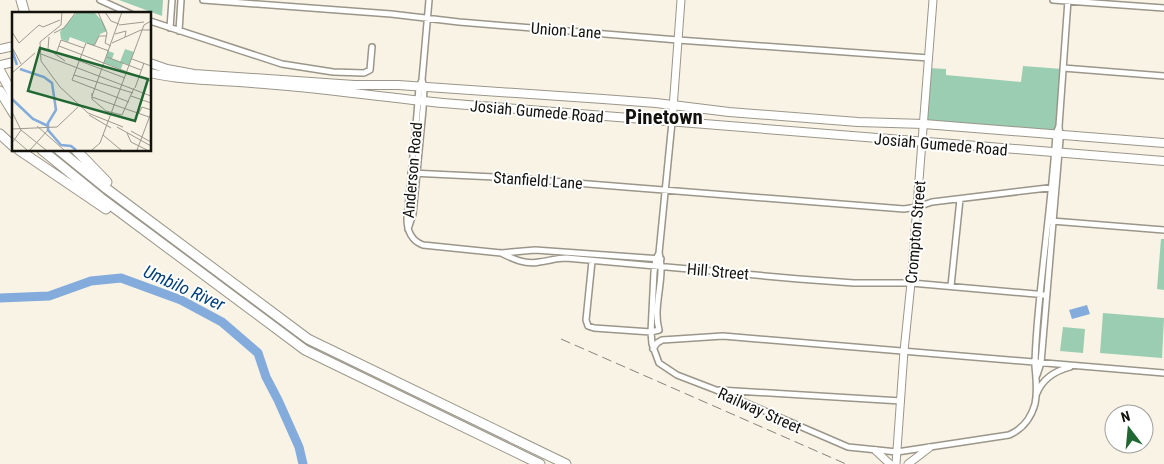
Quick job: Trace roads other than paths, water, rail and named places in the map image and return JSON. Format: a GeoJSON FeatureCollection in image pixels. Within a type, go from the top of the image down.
{"type":"FeatureCollection","features":[{"type":"Feature","properties":{"kind":"highway"},"geometry":{"type":"LineString","coordinates":[[0,70],[12,93]]}},
{"type":"Feature","properties":{"kind":"highway"},"geometry":{"type":"LineString","coordinates":[[0,92],[12,111]]}},
{"type":"Feature","properties":{"kind":"highway"},"geometry":{"type":"LineString","coordinates":[[0,134],[12,145]]}},
{"type":"Feature","properties":{"kind":"highway"},"geometry":{"type":"LineString","coordinates":[[20,151],[152,242],[179,257]]}},
{"type":"Feature","properties":{"kind":"highway"},"geometry":{"type":"LineString","coordinates":[[43,151],[101,198],[305,350],[540,464]]}},
{"type":"Feature","properties":{"kind":"highway"},"geometry":{"type":"LineString","coordinates":[[60,151],[107,189],[314,343],[566,464]]}},
{"type":"Feature","properties":{"kind":"highway"},"geometry":{"type":"LineString","coordinates":[[77,151],[113,188],[212,268]]}},
{"type":"Feature","properties":{"kind":"main road"},"geometry":{"type":"LineString","coordinates":[[0,70],[12,63]]}},
{"type":"Feature","properties":{"kind":"main road","name":"Josiah Gumede Road"},"geometry":{"type":"LineString","coordinates":[[151,63],[167,69],[194,74],[316,83],[422,85],[858,122],[1058,132],[1164,144]]}},
{"type":"Feature","properties":{"kind":"main road","name":"Josiah Gumede Road"},"geometry":{"type":"LineString","coordinates":[[151,73],[188,80],[252,83],[361,93],[421,101],[1164,161]]}},
{"type":"Feature","properties":{"kind":"street"},"geometry":{"type":"LineString","coordinates":[[100,0],[127,12]]}},
{"type":"Feature","properties":{"kind":"street"},"geometry":{"type":"LineString","coordinates":[[170,28],[172,0]]}},
{"type":"Feature","properties":{"kind":"street"},"geometry":{"type":"LineString","coordinates":[[179,30],[181,0]]}},
{"type":"Feature","properties":{"kind":"street","name":"Union Lane"},"geometry":{"type":"LineString","coordinates":[[203,0],[391,14],[428,19],[678,40],[929,58]]}},
{"type":"Feature","properties":{"kind":"street","name":"Anderson Road"},"geometry":{"type":"LineString","coordinates":[[408,229],[407,219],[414,173],[429,0]]}},
{"type":"Feature","properties":{"kind":"street"},"geometry":{"type":"LineString","coordinates":[[659,330],[658,259],[672,122],[681,0]]}},
{"type":"Feature","properties":{"kind":"street","name":"Crompton Street"},"geometry":{"type":"LineString","coordinates":[[896,464],[933,0]]}},
{"type":"Feature","properties":{"kind":"street"},"geometry":{"type":"LineString","coordinates":[[1053,0],[1164,8]]}},
{"type":"Feature","properties":{"kind":"street"},"geometry":{"type":"LineString","coordinates":[[1137,6],[1138,0]]}},
{"type":"Feature","properties":{"kind":"street"},"geometry":{"type":"LineString","coordinates":[[1036,394],[1040,294],[1047,220],[1053,187],[1068,1]]}},
{"type":"Feature","properties":{"kind":"street"},"geometry":{"type":"LineString","coordinates":[[151,21],[282,64],[333,72],[364,73],[368,71],[371,66],[372,47]]}},
{"type":"Feature","properties":{"kind":"street"},"geometry":{"type":"LineString","coordinates":[[1063,68],[1164,76]]}},
{"type":"Feature","properties":{"kind":"street","name":"Stanfield Lane"},"geometry":{"type":"LineString","coordinates":[[414,173],[513,178],[904,209],[932,202],[1053,187]]}},
{"type":"Feature","properties":{"kind":"street"},"geometry":{"type":"LineString","coordinates":[[1038,363],[1048,295],[1054,221],[1053,187]]}},
{"type":"Feature","properties":{"kind":"street"},"geometry":{"type":"LineString","coordinates":[[951,286],[960,199]]}},
{"type":"Feature","properties":{"kind":"street"},"geometry":{"type":"LineString","coordinates":[[1047,220],[1164,230]]}},
{"type":"Feature","properties":{"kind":"street","name":"Hill Street"},"geometry":{"type":"LineString","coordinates":[[408,229],[416,242],[423,245],[501,253],[526,262],[538,263],[557,258],[854,283],[911,283],[1048,295]]}},
{"type":"Feature","properties":{"kind":"street"},"geometry":{"type":"LineString","coordinates":[[526,249],[524,256],[526,262]]}},
{"type":"Feature","properties":{"kind":"street","name":"Hill Street"},"geometry":{"type":"LineString","coordinates":[[501,253],[526,249],[658,259]]}},
{"type":"Feature","properties":{"kind":"street"},"geometry":{"type":"LineString","coordinates":[[592,261],[586,320],[588,326],[651,332],[659,330],[672,339]]}},
{"type":"Feature","properties":{"kind":"street","name":"Railway Street"},"geometry":{"type":"LineString","coordinates":[[658,267],[651,332],[653,350],[659,363],[677,376],[716,390],[839,444],[876,451],[897,452],[1005,436],[1014,433],[1027,422],[1035,403],[1036,394]]}},
{"type":"Feature","properties":{"kind":"street"},"geometry":{"type":"LineString","coordinates":[[653,350],[657,343],[672,339],[723,336],[792,340],[1038,363],[1164,372]]}},
{"type":"Feature","properties":{"kind":"street"},"geometry":{"type":"LineString","coordinates":[[1036,394],[1048,377],[1061,370],[1076,366]]}},
{"type":"Feature","properties":{"kind":"street"},"geometry":{"type":"LineString","coordinates":[[716,390],[901,401]]}},
{"type":"Feature","properties":{"kind":"street"},"geometry":{"type":"LineString","coordinates":[[908,464],[929,448]]}},
{"type":"Feature","properties":{"kind":"street"},"geometry":{"type":"LineString","coordinates":[[876,451],[890,464]]}},
{"type":"Feature","properties":{"kind":"water"},"geometry":{"type":"Polygon","coordinates":[[[1087,305],[1090,314],[1072,319],[1069,310],[1087,305]]]}},
{"type":"Feature","properties":{"kind":"waterway","name":"Umbilo River"},"geometry":{"type":"LineString","coordinates":[[0,298],[49,296],[91,281],[121,278],[181,300],[222,322],[258,353],[266,377],[299,447],[303,464]]}},
{"type":"Feature","properties":{"kind":"railway"},"geometry":{"type":"LineString","coordinates":[[561,339],[846,464]]}},
{"type":"Feature","properties":{"kind":"district","name":"Pinetown"},"geometry":{"type":"Point","coordinates":[664,117]}}]}
